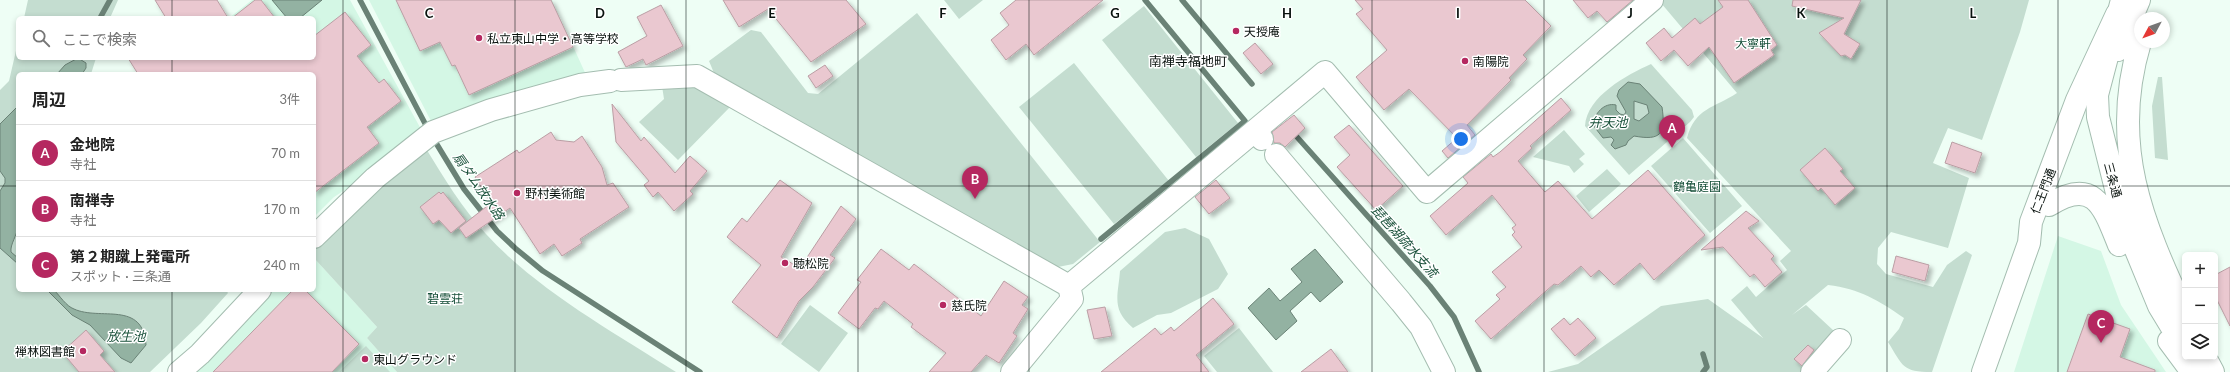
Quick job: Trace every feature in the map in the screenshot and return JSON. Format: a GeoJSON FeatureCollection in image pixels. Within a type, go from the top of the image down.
{"type":"FeatureCollection","features":[{"type":"Feature","properties":{"kind":"street"},"geometry":{"type":"LineString","coordinates":[[1068,286],[1265,142],[1325,72],[1427,192],[1652,0]]}},
{"type":"Feature","properties":{"kind":"street"},"geometry":{"type":"LineString","coordinates":[[2029,243],[2040,226],[2097,95],[2133,18],[2139,0]]}},
{"type":"Feature","properties":{"kind":"street"},"geometry":{"type":"LineString","coordinates":[[2150,12],[2154,0]]}},
{"type":"Feature","properties":{"kind":"street","name":"三条通"},"geometry":{"type":"LineString","coordinates":[[2119,7],[2097,95],[2103,140],[2124,221],[2159,306],[2182,344]]}},
{"type":"Feature","properties":{"kind":"street","name":"仁王門通"},"geometry":{"type":"LineString","coordinates":[[1983,372],[2029,243],[2031,222],[2075,108],[2119,7]]}},
{"type":"Feature","properties":{"kind":"street","name":"三条通"},"geometry":{"type":"LineString","coordinates":[[2139,48],[2131,80],[2128,104],[2132,171],[2136,195],[2182,307]]}},
{"type":"Feature","properties":{"kind":"street"},"geometry":{"type":"LineString","coordinates":[[316,235],[375,178],[430,134],[491,110],[580,85],[615,80],[697,76],[1068,286],[1072,299],[1012,372]]}},
{"type":"Feature","properties":{"kind":"street"},"geometry":{"type":"LineString","coordinates":[[1265,142],[1421,327],[1444,372]]}},
{"type":"Feature","properties":{"kind":"street"},"geometry":{"type":"LineString","coordinates":[[2049,204],[2074,194],[2091,196],[2101,205],[2145,302],[2171,344],[2192,372]]}},
{"type":"Feature","properties":{"kind":"street"},"geometry":{"type":"LineString","coordinates":[[179,372],[209,344],[258,292]]}},
{"type":"Feature","properties":{"kind":"street"},"geometry":{"type":"LineString","coordinates":[[1812,372],[1840,340]]}},
{"type":"Feature","properties":{"kind":"street"},"geometry":{"type":"LineString","coordinates":[[2192,360],[2201,372]]}},
{"type":"Feature","properties":{"kind":"street"},"geometry":{"type":"LineString","coordinates":[[2206,360],[2212,372]]}},
{"type":"Feature","properties":{"kind":"shaded area"},"geometry":{"type":"Polygon","coordinates":[[[252,0],[350,0],[422,131],[371,173],[334,197],[316,215],[316,72],[297,72],[195,60],[316,60],[316,16],[232,16],[252,0]]]}},
{"type":"Feature","properties":{"kind":"shaded area","name":"私立東山中学・高等学校"},"geometry":{"type":"Polygon","coordinates":[[[369,0],[552,0],[587,77],[433,125],[369,0]]]}},
{"type":"Feature","properties":{"kind":"shaded area"},"geometry":{"type":"Polygon","coordinates":[[[2058,236],[2101,251],[2121,305],[2166,372],[2014,372],[2058,236]]]}},
{"type":"Feature","properties":{"kind":"shaded area"},"geometry":{"type":"Polygon","coordinates":[[[316,260],[377,327],[367,338],[397,372],[191,372],[269,292],[316,292],[316,260]]]}},
{"type":"Feature","properties":{"kind":"green space"},"geometry":{"type":"Polygon","coordinates":[[[28,0],[118,0],[111,16],[24,16],[28,0]]]}},
{"type":"Feature","properties":{"kind":"green space"},"geometry":{"type":"Polygon","coordinates":[[[944,0],[983,0],[959,19],[944,0]]]}},
{"type":"Feature","properties":{"kind":"green space","name":"大寧軒"},"geometry":{"type":"Polygon","coordinates":[[[1664,0],[2029,0],[2020,32],[1982,140],[1948,128],[1933,163],[1969,178],[1948,248],[1891,232],[1878,248],[1877,264],[1886,274],[1933,287],[1947,265],[1966,251],[1972,255],[1932,372],[1915,371],[1904,366],[1888,342],[1899,329],[1904,318],[1886,306],[1859,292],[1828,285],[1792,315],[1806,305],[1834,331],[1802,372],[1548,372],[1578,364],[1661,306],[1708,299],[1763,338],[1731,300],[1747,286],[1756,297],[1787,270],[1780,261],[1791,251],[1687,138],[1695,120],[1700,115],[1706,110],[1737,93],[1661,3],[1664,0]]]}},
{"type":"Feature","properties":{"kind":"green space"},"geometry":{"type":"Polygon","coordinates":[[[1144,6],[1238,123],[1196,157],[1102,40],[1144,6]]]}},
{"type":"Feature","properties":{"kind":"green space"},"geometry":{"type":"Polygon","coordinates":[[[917,13],[1100,242],[1073,264],[1058,267],[714,73],[709,61],[751,30],[761,32],[808,93],[818,94],[917,13]]]}},
{"type":"Feature","properties":{"kind":"green space"},"geometry":{"type":"Polygon","coordinates":[[[16,51],[16,60],[95,60],[92,72],[16,72],[16,292],[228,293],[201,323],[150,372],[0,372],[0,90],[9,81],[16,51]]]}},
{"type":"Feature","properties":{"kind":"green space"},"geometry":{"type":"Polygon","coordinates":[[[1074,63],[1169,181],[1114,224],[1019,107],[1074,63]]]}},
{"type":"Feature","properties":{"kind":"green space"},"geometry":{"type":"Polygon","coordinates":[[[1651,64],[1692,110],[1694,117],[1629,175],[1585,126],[1587,115],[1600,96],[1610,88],[1631,74],[1651,64]]]}},
{"type":"Feature","properties":{"kind":"green space"},"geometry":{"type":"Polygon","coordinates":[[[2158,77],[2162,77],[2168,160],[2155,158],[2152,106],[2158,77]]]}},
{"type":"Feature","properties":{"kind":"green space"},"geometry":{"type":"Polygon","coordinates":[[[692,84],[731,106],[678,160],[639,122],[664,99],[662,86],[692,84]]]}},
{"type":"Feature","properties":{"kind":"green space"},"geometry":{"type":"Polygon","coordinates":[[[1564,130],[1585,154],[1579,159],[1584,164],[1574,173],[1569,166],[1533,157],[1564,130]]]}},
{"type":"Feature","properties":{"kind":"green space","name":"鶴亀庭園"},"geometry":{"type":"Polygon","coordinates":[[[1683,138],[1742,206],[1710,233],[1651,166],[1683,138]]]}},
{"type":"Feature","properties":{"kind":"green space","name":"碧雲荘"},"geometry":{"type":"Polygon","coordinates":[[[425,147],[469,214],[506,254],[528,273],[576,309],[676,372],[397,372],[367,338],[377,327],[316,260],[316,244],[425,147]]]}},
{"type":"Feature","properties":{"kind":"green space"},"geometry":{"type":"Polygon","coordinates":[[[1607,169],[1621,184],[1589,212],[1576,196],[1607,169]]]}},
{"type":"Feature","properties":{"kind":"green space"},"geometry":{"type":"Polygon","coordinates":[[[1185,228],[1209,239],[1228,274],[1218,289],[1171,313],[1157,315],[1133,328],[1121,315],[1119,308],[1117,295],[1120,271],[1165,232],[1185,228]]]}},
{"type":"Feature","properties":{"kind":"green space"},"geometry":{"type":"Polygon","coordinates":[[[810,305],[848,333],[819,372],[781,344],[810,305]]]}},
{"type":"Feature","properties":{"kind":"green space"},"geometry":{"type":"Polygon","coordinates":[[[1239,328],[1273,372],[1217,372],[1204,356],[1239,328]]]}},
{"type":"Feature","properties":{"kind":"green space","name":"東山グラウンド"},"geometry":{"type":"Polygon","coordinates":[[[366,346],[390,372],[339,372],[366,346]]]}},
{"type":"Feature","properties":{"kind":"water"},"geometry":{"type":"Polygon","coordinates":[[[272,0],[322,0],[302,16],[285,16],[272,0]]]}},
{"type":"Feature","properties":{"kind":"water"},"geometry":{"type":"Polygon","coordinates":[[[74,60],[81,60],[86,63],[86,68],[83,72],[59,72],[65,65],[74,60]]]}},
{"type":"Feature","properties":{"kind":"water","name":"弁天池"},"geometry":{"type":"Polygon","coordinates":[[[1628,82],[1640,84],[1662,107],[1663,124],[1660,134],[1650,137],[1634,136],[1626,145],[1615,149],[1611,145],[1614,140],[1611,137],[1603,138],[1593,125],[1595,117],[1600,110],[1607,105],[1616,105],[1616,110],[1620,114],[1624,115],[1626,112],[1617,96],[1619,90],[1628,82]],[[1634,101],[1634,119],[1639,121],[1649,113],[1647,105],[1634,101]]]}},
{"type":"Feature","properties":{"kind":"water"},"geometry":{"type":"Polygon","coordinates":[[[16,108],[16,233],[11,252],[16,256],[16,262],[0,248],[0,191],[5,183],[5,178],[0,171],[0,124],[16,108]]]}},
{"type":"Feature","properties":{"kind":"water"},"geometry":{"type":"Polygon","coordinates":[[[1315,249],[1343,282],[1320,302],[1311,292],[1290,311],[1297,321],[1276,340],[1248,308],[1269,288],[1280,301],[1302,282],[1291,269],[1315,249]]]}},
{"type":"Feature","properties":{"kind":"water","name":"放生池"},"geometry":{"type":"Polygon","coordinates":[[[49,292],[56,292],[71,308],[74,309],[84,312],[129,317],[137,322],[143,331],[146,345],[131,363],[121,358],[90,325],[72,315],[49,292]]]}},
{"type":"Feature","properties":{"kind":"building"},"geometry":{"type":"Polygon","coordinates":[[[155,0],[217,0],[227,16],[165,16],[155,0]]]}},
{"type":"Feature","properties":{"kind":"building"},"geometry":{"type":"Polygon","coordinates":[[[255,0],[261,0],[273,16],[235,16],[255,0]]]}},
{"type":"Feature","properties":{"kind":"building"},"geometry":{"type":"Polygon","coordinates":[[[396,0],[551,0],[573,47],[469,95],[455,65],[452,66],[440,42],[420,51],[396,0]]]}},
{"type":"Feature","properties":{"kind":"building"},"geometry":{"type":"Polygon","coordinates":[[[723,0],[846,0],[866,24],[811,62],[768,9],[739,27],[723,0]]]}},
{"type":"Feature","properties":{"kind":"building"},"geometry":{"type":"Polygon","coordinates":[[[1016,0],[1103,0],[1034,55],[1026,44],[1006,60],[991,40],[1009,25],[1000,13],[1016,0]]]}},
{"type":"Feature","properties":{"kind":"building"},"geometry":{"type":"Polygon","coordinates":[[[1355,0],[1525,0],[1551,26],[1523,55],[1527,59],[1509,78],[1511,80],[1467,125],[1475,135],[1448,158],[1442,151],[1457,138],[1409,89],[1384,110],[1356,77],[1387,50],[1356,14],[1363,9],[1355,0]]]}},
{"type":"Feature","properties":{"kind":"building"},"geometry":{"type":"Polygon","coordinates":[[[1573,0],[1633,0],[1607,22],[1597,11],[1588,18],[1573,0]]]}},
{"type":"Feature","properties":{"kind":"building"},"geometry":{"type":"Polygon","coordinates":[[[1718,0],[1748,0],[1777,45],[1771,50],[1774,55],[1734,83],[1709,47],[1688,66],[1674,50],[1661,61],[1646,43],[1664,28],[1672,38],[1695,18],[1700,24],[1723,7],[1718,0]]]}},
{"type":"Feature","properties":{"kind":"building"},"geometry":{"type":"Polygon","coordinates":[[[1793,0],[1861,0],[1844,34],[1860,44],[1851,59],[1845,55],[1841,56],[1819,33],[1844,18],[1792,6],[1793,0]]]}},
{"type":"Feature","properties":{"kind":"building"},"geometry":{"type":"Polygon","coordinates":[[[661,5],[683,46],[646,65],[643,59],[626,67],[618,52],[647,36],[637,17],[661,5]]]}},
{"type":"Feature","properties":{"kind":"building"},"geometry":{"type":"Polygon","coordinates":[[[345,12],[371,45],[357,56],[379,83],[384,79],[401,101],[367,127],[379,143],[316,191],[316,72],[137,72],[129,60],[316,60],[316,34],[345,12]]]}},
{"type":"Feature","properties":{"kind":"building"},"geometry":{"type":"Polygon","coordinates":[[[1255,43],[1273,64],[1261,74],[1243,53],[1255,43]]]}},
{"type":"Feature","properties":{"kind":"building"},"geometry":{"type":"Polygon","coordinates":[[[825,65],[833,76],[816,88],[808,76],[825,65]]]}},
{"type":"Feature","properties":{"kind":"building"},"geometry":{"type":"Polygon","coordinates":[[[1561,98],[1571,110],[1530,146],[1532,148],[1518,161],[1545,192],[1558,181],[1592,219],[1648,170],[1705,235],[1654,280],[1640,263],[1614,285],[1599,270],[1591,277],[1581,266],[1558,285],[1554,284],[1491,339],[1475,321],[1500,299],[1496,295],[1506,287],[1492,272],[1522,247],[1512,235],[1515,232],[1512,228],[1516,225],[1492,195],[1446,235],[1430,216],[1468,183],[1463,177],[1491,154],[1493,157],[1500,152],[1561,98]]]}},
{"type":"Feature","properties":{"kind":"building"},"geometry":{"type":"Polygon","coordinates":[[[612,104],[641,141],[644,137],[675,173],[690,156],[707,171],[690,191],[693,194],[674,211],[658,192],[653,197],[644,185],[649,181],[616,142],[612,104]]]}},
{"type":"Feature","properties":{"kind":"building"},"geometry":{"type":"Polygon","coordinates":[[[1294,115],[1305,128],[1285,147],[1280,143],[1274,143],[1272,132],[1294,115]]]}},
{"type":"Feature","properties":{"kind":"building"},"geometry":{"type":"Polygon","coordinates":[[[1349,125],[1403,186],[1376,210],[1337,167],[1350,155],[1334,137],[1349,125]]]}},
{"type":"Feature","properties":{"kind":"building"},"geometry":{"type":"Polygon","coordinates":[[[551,132],[556,140],[574,142],[582,136],[602,167],[607,185],[613,183],[629,207],[580,239],[582,243],[562,256],[554,244],[540,254],[510,208],[466,238],[459,228],[491,203],[475,177],[517,150],[519,153],[551,132]]]}},
{"type":"Feature","properties":{"kind":"building"},"geometry":{"type":"Polygon","coordinates":[[[1952,142],[1982,153],[1975,173],[1945,163],[1952,142]]]}},
{"type":"Feature","properties":{"kind":"building"},"geometry":{"type":"Polygon","coordinates":[[[1825,148],[1843,169],[1840,171],[1855,188],[1835,205],[1821,188],[1818,191],[1800,170],[1825,148]]]}},
{"type":"Feature","properties":{"kind":"building","name":"聴松院"},"geometry":{"type":"Polygon","coordinates":[[[780,180],[812,203],[781,257],[800,268],[841,206],[856,219],[830,255],[835,258],[813,287],[799,301],[777,338],[732,302],[761,265],[727,237],[742,218],[747,222],[780,180]]]}},
{"type":"Feature","properties":{"kind":"building"},"geometry":{"type":"Polygon","coordinates":[[[1216,180],[1230,198],[1209,214],[1195,197],[1216,180]]]}},
{"type":"Feature","properties":{"kind":"building"},"geometry":{"type":"Polygon","coordinates":[[[439,192],[441,194],[443,192],[466,221],[451,233],[439,220],[433,224],[420,207],[439,192]]]}},
{"type":"Feature","properties":{"kind":"building"},"geometry":{"type":"Polygon","coordinates":[[[1746,211],[1759,221],[1748,228],[1774,256],[1771,259],[1782,272],[1765,287],[1754,274],[1750,277],[1723,247],[1701,250],[1746,211]]]}},
{"type":"Feature","properties":{"kind":"building"},"geometry":{"type":"Polygon","coordinates":[[[881,249],[909,270],[914,264],[981,316],[1004,281],[1028,297],[1022,305],[1028,309],[1013,333],[1017,336],[999,363],[986,355],[971,372],[929,372],[946,353],[911,327],[913,324],[884,301],[878,309],[875,308],[859,329],[838,313],[861,282],[857,280],[881,249]]]}},
{"type":"Feature","properties":{"kind":"building"},"geometry":{"type":"Polygon","coordinates":[[[1896,256],[1929,265],[1925,281],[1892,272],[1896,256]]]}},
{"type":"Feature","properties":{"kind":"building"},"geometry":{"type":"Polygon","coordinates":[[[2230,267],[2230,326],[2218,302],[2218,273],[2230,267]]]}},
{"type":"Feature","properties":{"kind":"building"},"geometry":{"type":"Polygon","coordinates":[[[291,292],[307,292],[359,344],[332,372],[213,372],[291,292]]]}},
{"type":"Feature","properties":{"kind":"building"},"geometry":{"type":"Polygon","coordinates":[[[1213,298],[1234,324],[1196,355],[1209,372],[1101,372],[1155,328],[1161,335],[1171,327],[1174,331],[1213,298]]]}},
{"type":"Feature","properties":{"kind":"building"},"geometry":{"type":"Polygon","coordinates":[[[1105,307],[1112,336],[1094,339],[1087,310],[1105,307]]]}},
{"type":"Feature","properties":{"kind":"building"},"geometry":{"type":"Polygon","coordinates":[[[2088,314],[2130,329],[2120,357],[2155,370],[2155,372],[2067,372],[2088,314]]]}},
{"type":"Feature","properties":{"kind":"building"},"geometry":{"type":"Polygon","coordinates":[[[1564,318],[1570,325],[1578,318],[1596,338],[1575,356],[1551,329],[1564,318]]]}},
{"type":"Feature","properties":{"kind":"building","name":"禅林図書館"},"geometry":{"type":"Polygon","coordinates":[[[86,330],[104,351],[100,355],[115,372],[79,372],[62,352],[86,330]]]}},
{"type":"Feature","properties":{"kind":"building"},"geometry":{"type":"Polygon","coordinates":[[[1808,345],[1814,350],[1802,366],[1794,359],[1808,345]]]}},
{"type":"Feature","properties":{"kind":"building"},"geometry":{"type":"Polygon","coordinates":[[[1331,349],[1348,372],[1301,372],[1331,349]]]}},
{"type":"Feature","properties":{"kind":"waterway"},"geometry":{"type":"LineString","coordinates":[[101,16],[110,0]]}},
{"type":"Feature","properties":{"kind":"waterway","name":"扇ダム放水路"},"geometry":{"type":"LineString","coordinates":[[360,0],[429,131]]}},
{"type":"Feature","properties":{"kind":"waterway"},"geometry":{"type":"LineString","coordinates":[[1101,239],[1245,121],[1145,0]]}},
{"type":"Feature","properties":{"kind":"waterway","name":"琵琶湖疏水支流"},"geometry":{"type":"LineString","coordinates":[[1182,0],[1252,84]]}},
{"type":"Feature","properties":{"kind":"waterway","name":"琵琶湖疏水支流"},"geometry":{"type":"LineString","coordinates":[[1297,137],[1430,286],[1454,317],[1479,372]]}},
{"type":"Feature","properties":{"kind":"waterway","name":"扇ダム放水路"},"geometry":{"type":"LineString","coordinates":[[433,138],[464,189],[497,231],[515,248],[543,271],[700,372]]}},
{"type":"Feature","properties":{"kind":"waterway"},"geometry":{"type":"LineString","coordinates":[[1703,354],[1707,367],[1703,372]]}},
{"type":"Feature","properties":{"kind":"place","name":"天授庵"},"geometry":{"type":"Point","coordinates":[1236,31]}},
{"type":"Feature","properties":{"kind":"place","name":"私立東山中学・高等学校"},"geometry":{"type":"Point","coordinates":[479,38]}},
{"type":"Feature","properties":{"kind":"place","name":"南陽院"},"geometry":{"type":"Point","coordinates":[1465,61]}},
{"type":"Feature","properties":{"kind":"place","name":"金地院"},"geometry":{"type":"Point","coordinates":[1672,148]}},
{"type":"Feature","properties":{"kind":"place","name":"野村美術館"},"geometry":{"type":"Point","coordinates":[517,193]}},
{"type":"Feature","properties":{"kind":"place","name":"南禅寺"},"geometry":{"type":"Point","coordinates":[975,199]}},
{"type":"Feature","properties":{"kind":"place","name":"聴松院"},"geometry":{"type":"Point","coordinates":[785,263]}},
{"type":"Feature","properties":{"kind":"place","name":"慈氏院"},"geometry":{"type":"Point","coordinates":[943,305]}},
{"type":"Feature","properties":{"kind":"place","name":"第２期蹴上発電所"},"geometry":{"type":"Point","coordinates":[2101,343]}},
{"type":"Feature","properties":{"kind":"place","name":"禅林図書館"},"geometry":{"type":"Point","coordinates":[83,351]}},
{"type":"Feature","properties":{"kind":"place","name":"東山グラウンド"},"geometry":{"type":"Point","coordinates":[365,359]}},
{"type":"Feature","properties":{"kind":"district","name":"南禅寺福地町"},"geometry":{"type":"Point","coordinates":[1188,61]}}]}
